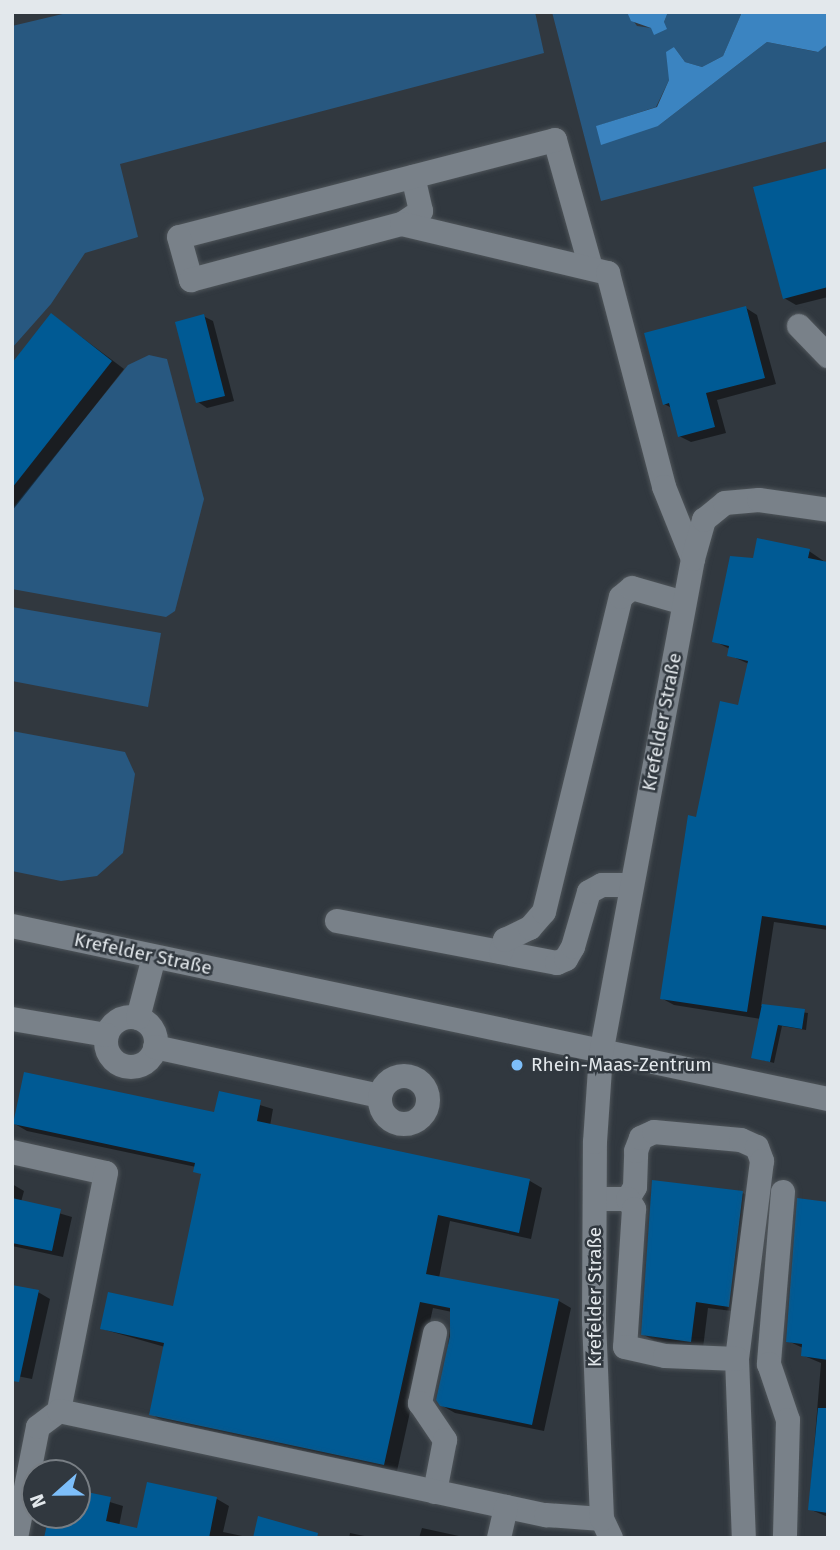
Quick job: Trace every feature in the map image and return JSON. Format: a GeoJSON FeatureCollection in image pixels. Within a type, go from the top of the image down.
{"type":"FeatureCollection","features":[{"type":"Feature","properties":{"kind":"street"},"geometry":{"type":"LineString","coordinates":[[413,177],[421,211],[402,224],[191,280],[180,237],[413,177],[555,141],[591,268]]}},
{"type":"Feature","properties":{"kind":"street"},"geometry":{"type":"LineString","coordinates":[[402,224],[608,273],[664,487],[693,559]]}},
{"type":"Feature","properties":{"kind":"street"},"geometry":{"type":"LineString","coordinates":[[799,326],[828,356]]}},
{"type":"Feature","properties":{"kind":"street","name":"Krefelder Straße"},"geometry":{"type":"LineString","coordinates":[[606,1529],[595,1199],[601,1054],[693,559],[704,520],[725,503],[759,500],[828,510]]}},
{"type":"Feature","properties":{"kind":"street"},"geometry":{"type":"LineString","coordinates":[[501,953],[505,940],[530,928],[544,912],[621,597],[632,588],[684,603]]}},
{"type":"Feature","properties":{"kind":"street"},"geometry":{"type":"LineString","coordinates":[[337,921],[556,963],[566,959],[589,892],[602,885],[631,885]]}},
{"type":"Feature","properties":{"kind":"street","name":"Krefelder Straße"},"geometry":{"type":"LineString","coordinates":[[12,926],[601,1054],[828,1099]]}},
{"type":"Feature","properties":{"kind":"street"},"geometry":{"type":"LineString","coordinates":[[138,1018],[154,957]]}},
{"type":"Feature","properties":{"kind":"street"},"geometry":{"type":"LineString","coordinates":[[107,1035],[123,1018],[138,1018],[150,1027],[155,1048]]}},
{"type":"Feature","properties":{"kind":"street"},"geometry":{"type":"LineString","coordinates":[[12,1019],[107,1035]]}},
{"type":"Feature","properties":{"kind":"street"},"geometry":{"type":"LineString","coordinates":[[107,1035],[111,1058],[125,1066],[140,1065],[155,1048]]}},
{"type":"Feature","properties":{"kind":"street"},"geometry":{"type":"LineString","coordinates":[[155,1048],[380,1096]]}},
{"type":"Feature","properties":{"kind":"street"},"geometry":{"type":"LineString","coordinates":[[628,1199],[635,1187],[636,1151],[641,1138],[654,1132],[741,1140],[757,1147],[762,1161],[737,1359],[744,1538]]}},
{"type":"Feature","properties":{"kind":"street"},"geometry":{"type":"LineString","coordinates":[[12,1152],[107,1172],[59,1411],[37,1427],[16,1538]]}},
{"type":"Feature","properties":{"kind":"street"},"geometry":{"type":"LineString","coordinates":[[783,1192],[769,1364],[788,1420],[785,1538]]}},
{"type":"Feature","properties":{"kind":"street"},"geometry":{"type":"LineString","coordinates":[[595,1199],[628,1199]]}},
{"type":"Feature","properties":{"kind":"street"},"geometry":{"type":"LineString","coordinates":[[628,1199],[634,1209],[625,1347],[665,1356],[737,1359]]}},
{"type":"Feature","properties":{"kind":"street"},"geometry":{"type":"LineString","coordinates":[[435,1333],[420,1403],[445,1440],[435,1492]]}},
{"type":"Feature","properties":{"kind":"street"},"geometry":{"type":"LineString","coordinates":[[59,1411],[606,1529]]}},
{"type":"Feature","properties":{"kind":"street"},"geometry":{"type":"LineString","coordinates":[[499,1538],[506,1507]]}},
{"type":"Feature","properties":{"kind":"shaded area"},"geometry":{"type":"Polygon","coordinates":[[[71,12],[535,12],[544,53],[120,164],[138,237],[85,253],[51,304],[12,348],[12,26],[71,12]]]}},
{"type":"Feature","properties":{"kind":"shaded area"},"geometry":{"type":"Polygon","coordinates":[[[552,12],[627,12],[637,26],[651,28],[664,22],[668,12],[742,12],[723,56],[702,67],[685,62],[674,47],[669,80],[656,107],[597,126],[658,126],[767,42],[817,52],[828,44],[828,141],[601,201],[552,12]]]}},
{"type":"Feature","properties":{"kind":"shaded area"},"geometry":{"type":"Polygon","coordinates":[[[627,12],[668,12],[664,22],[667,29],[654,35],[651,28],[631,21],[627,12]]]}},
{"type":"Feature","properties":{"kind":"shaded area"},"geometry":{"type":"Polygon","coordinates":[[[742,12],[828,12],[828,44],[818,52],[767,42],[658,126],[601,145],[596,126],[657,107],[669,80],[666,52],[674,47],[685,62],[702,67],[723,56],[742,12]]]}},
{"type":"Feature","properties":{"kind":"shaded area"},"geometry":{"type":"Polygon","coordinates":[[[149,355],[167,359],[204,499],[175,611],[166,617],[12,589],[12,509],[128,365],[149,355]]]}},
{"type":"Feature","properties":{"kind":"shaded area"},"geometry":{"type":"Polygon","coordinates":[[[12,607],[161,633],[148,707],[12,681],[12,607]]]}},
{"type":"Feature","properties":{"kind":"shaded area"},"geometry":{"type":"Polygon","coordinates":[[[12,731],[125,752],[135,774],[123,853],[97,876],[61,881],[12,871],[12,731]]]}},
{"type":"Feature","properties":{"kind":"building"},"geometry":{"type":"Polygon","coordinates":[[[828,168],[828,287],[783,299],[753,187],[828,168]]]}},
{"type":"Feature","properties":{"kind":"building"},"geometry":{"type":"Polygon","coordinates":[[[746,306],[765,378],[706,393],[715,427],[678,437],[669,403],[663,405],[644,333],[746,306]]]}},
{"type":"Feature","properties":{"kind":"building"},"geometry":{"type":"Polygon","coordinates":[[[51,313],[112,361],[12,488],[12,363],[51,313]]]}},
{"type":"Feature","properties":{"kind":"building"},"geometry":{"type":"Polygon","coordinates":[[[204,314],[225,396],[196,403],[175,322],[204,314]]]}},
{"type":"Feature","properties":{"kind":"building"},"geometry":{"type":"Polygon","coordinates":[[[757,538],[810,549],[808,558],[828,562],[828,926],[762,916],[747,1012],[660,999],[688,815],[696,817],[720,701],[738,705],[748,661],[727,656],[729,646],[712,642],[730,556],[753,558],[757,538]]]}},
{"type":"Feature","properties":{"kind":"building"},"geometry":{"type":"Polygon","coordinates":[[[762,1004],[805,1009],[802,1029],[778,1025],[770,1062],[751,1058],[762,1004]]]}},
{"type":"Feature","properties":{"kind":"building"},"geometry":{"type":"Polygon","coordinates":[[[24,1072],[214,1112],[219,1091],[261,1100],[257,1121],[530,1179],[519,1233],[438,1215],[426,1274],[559,1299],[532,1425],[440,1406],[436,1400],[450,1336],[450,1308],[420,1302],[384,1465],[149,1415],[164,1343],[100,1329],[108,1292],[173,1306],[201,1174],[193,1172],[195,1163],[13,1124],[24,1072]]]}},
{"type":"Feature","properties":{"kind":"building"},"geometry":{"type":"Polygon","coordinates":[[[652,1180],[743,1191],[729,1307],[696,1302],[691,1342],[641,1335],[652,1180]]]}},
{"type":"Feature","properties":{"kind":"building"},"geometry":{"type":"Polygon","coordinates":[[[12,1198],[61,1209],[52,1251],[12,1243],[12,1198]]]}},
{"type":"Feature","properties":{"kind":"building"},"geometry":{"type":"Polygon","coordinates":[[[797,1198],[828,1202],[828,1360],[801,1356],[802,1344],[786,1342],[797,1198]]]}},
{"type":"Feature","properties":{"kind":"building"},"geometry":{"type":"Polygon","coordinates":[[[12,1285],[39,1290],[19,1382],[12,1381],[12,1285]]]}},
{"type":"Feature","properties":{"kind":"building"},"geometry":{"type":"Polygon","coordinates":[[[818,1408],[828,1408],[828,1513],[808,1510],[818,1408]]]}},
{"type":"Feature","properties":{"kind":"building"},"geometry":{"type":"Polygon","coordinates":[[[147,1482],[217,1497],[209,1538],[44,1538],[46,1529],[91,1529],[91,1493],[111,1497],[106,1521],[137,1528],[147,1482]]]}},
{"type":"Feature","properties":{"kind":"building"},"geometry":{"type":"Polygon","coordinates":[[[258,1516],[318,1533],[317,1538],[253,1538],[258,1516]]]}},
{"type":"Feature","properties":{"kind":"place","name":"Rhein-Maas-Zentrum"},"geometry":{"type":"Point","coordinates":[517,1065]}}]}
